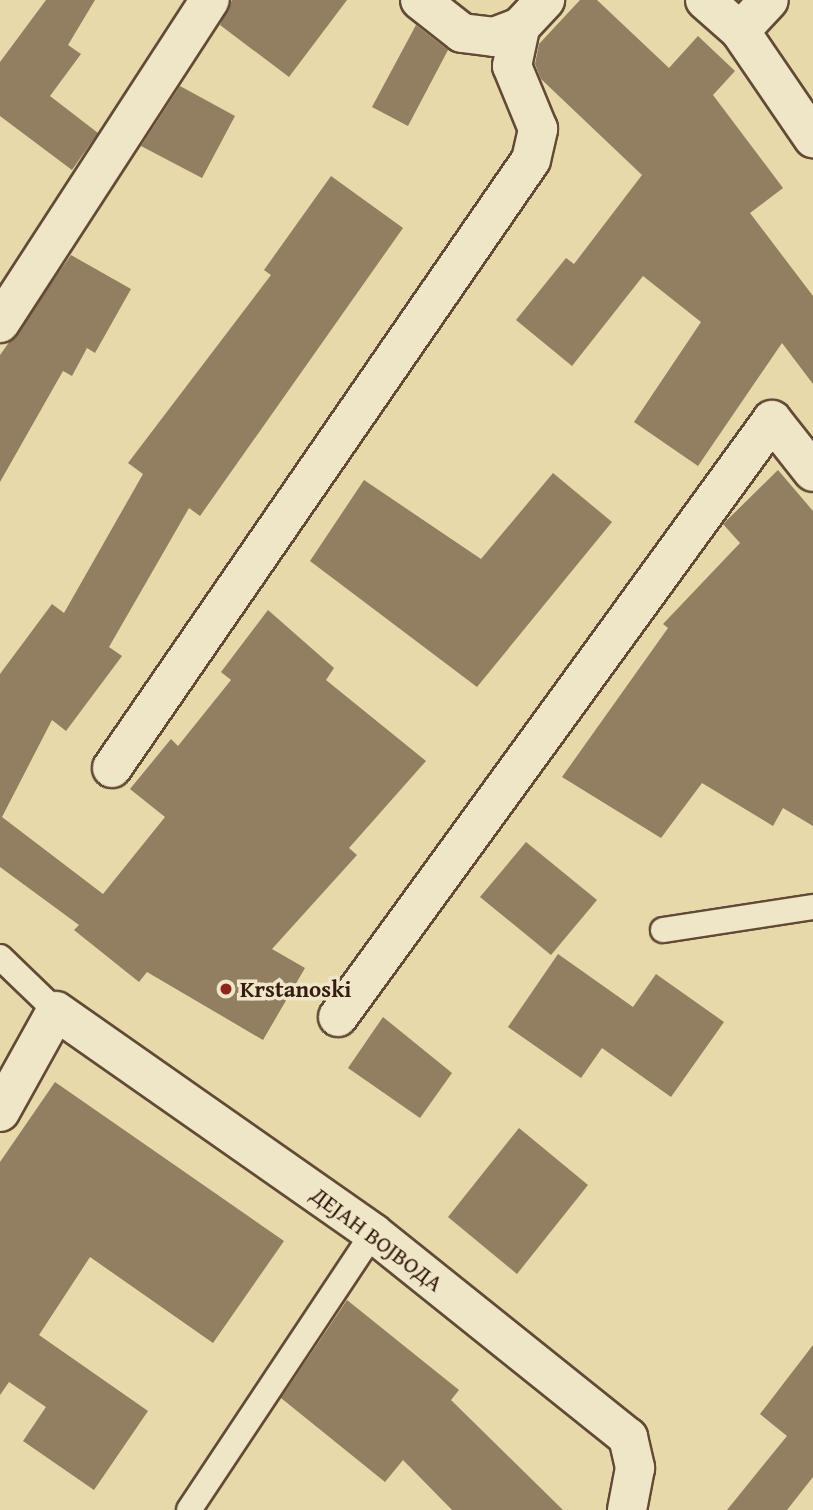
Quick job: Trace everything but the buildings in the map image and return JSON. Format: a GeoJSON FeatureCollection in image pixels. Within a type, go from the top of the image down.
{"type":"FeatureCollection","features":[{"type":"Feature","properties":{"kind":"street"},"geometry":{"type":"LineString","coordinates":[[0,323],[210,0]]}},
{"type":"Feature","properties":{"kind":"street"},"geometry":{"type":"LineString","coordinates":[[420,0],[462,33],[494,37],[532,13]]}},
{"type":"Feature","properties":{"kind":"street"},"geometry":{"type":"LineString","coordinates":[[705,0],[740,31],[813,138]]}},
{"type":"Feature","properties":{"kind":"street"},"geometry":{"type":"LineString","coordinates":[[740,31],[769,0]]}},
{"type":"Feature","properties":{"kind":"street"},"geometry":{"type":"LineString","coordinates":[[112,768],[531,160],[538,129],[512,66],[532,13]]}},
{"type":"Feature","properties":{"kind":"street"},"geometry":{"type":"LineString","coordinates":[[338,1017],[772,420],[813,472]]}},
{"type":"Feature","properties":{"kind":"street"},"geometry":{"type":"LineString","coordinates":[[0,1112],[57,1011]]}},
{"type":"Feature","properties":{"kind":"street","name":"ДЕЈАН ВОЈВОДА"},"geometry":{"type":"LineString","coordinates":[[57,1011],[373,1233],[628,1437],[635,1468],[627,1510]]}},
{"type":"Feature","properties":{"kind":"lane"},"geometry":{"type":"LineString","coordinates":[[663,930],[813,908]]}},
{"type":"Feature","properties":{"kind":"lane","name":"ДЕЈАН ВОЈВОДА"},"geometry":{"type":"LineString","coordinates":[[0,957],[57,1011]]}},
{"type":"Feature","properties":{"kind":"lane"},"geometry":{"type":"LineString","coordinates":[[189,1510],[373,1233]]}},
{"type":"Feature","properties":{"kind":"place","name":"Krstanoski"},"geometry":{"type":"Point","coordinates":[226,989]}}]}
